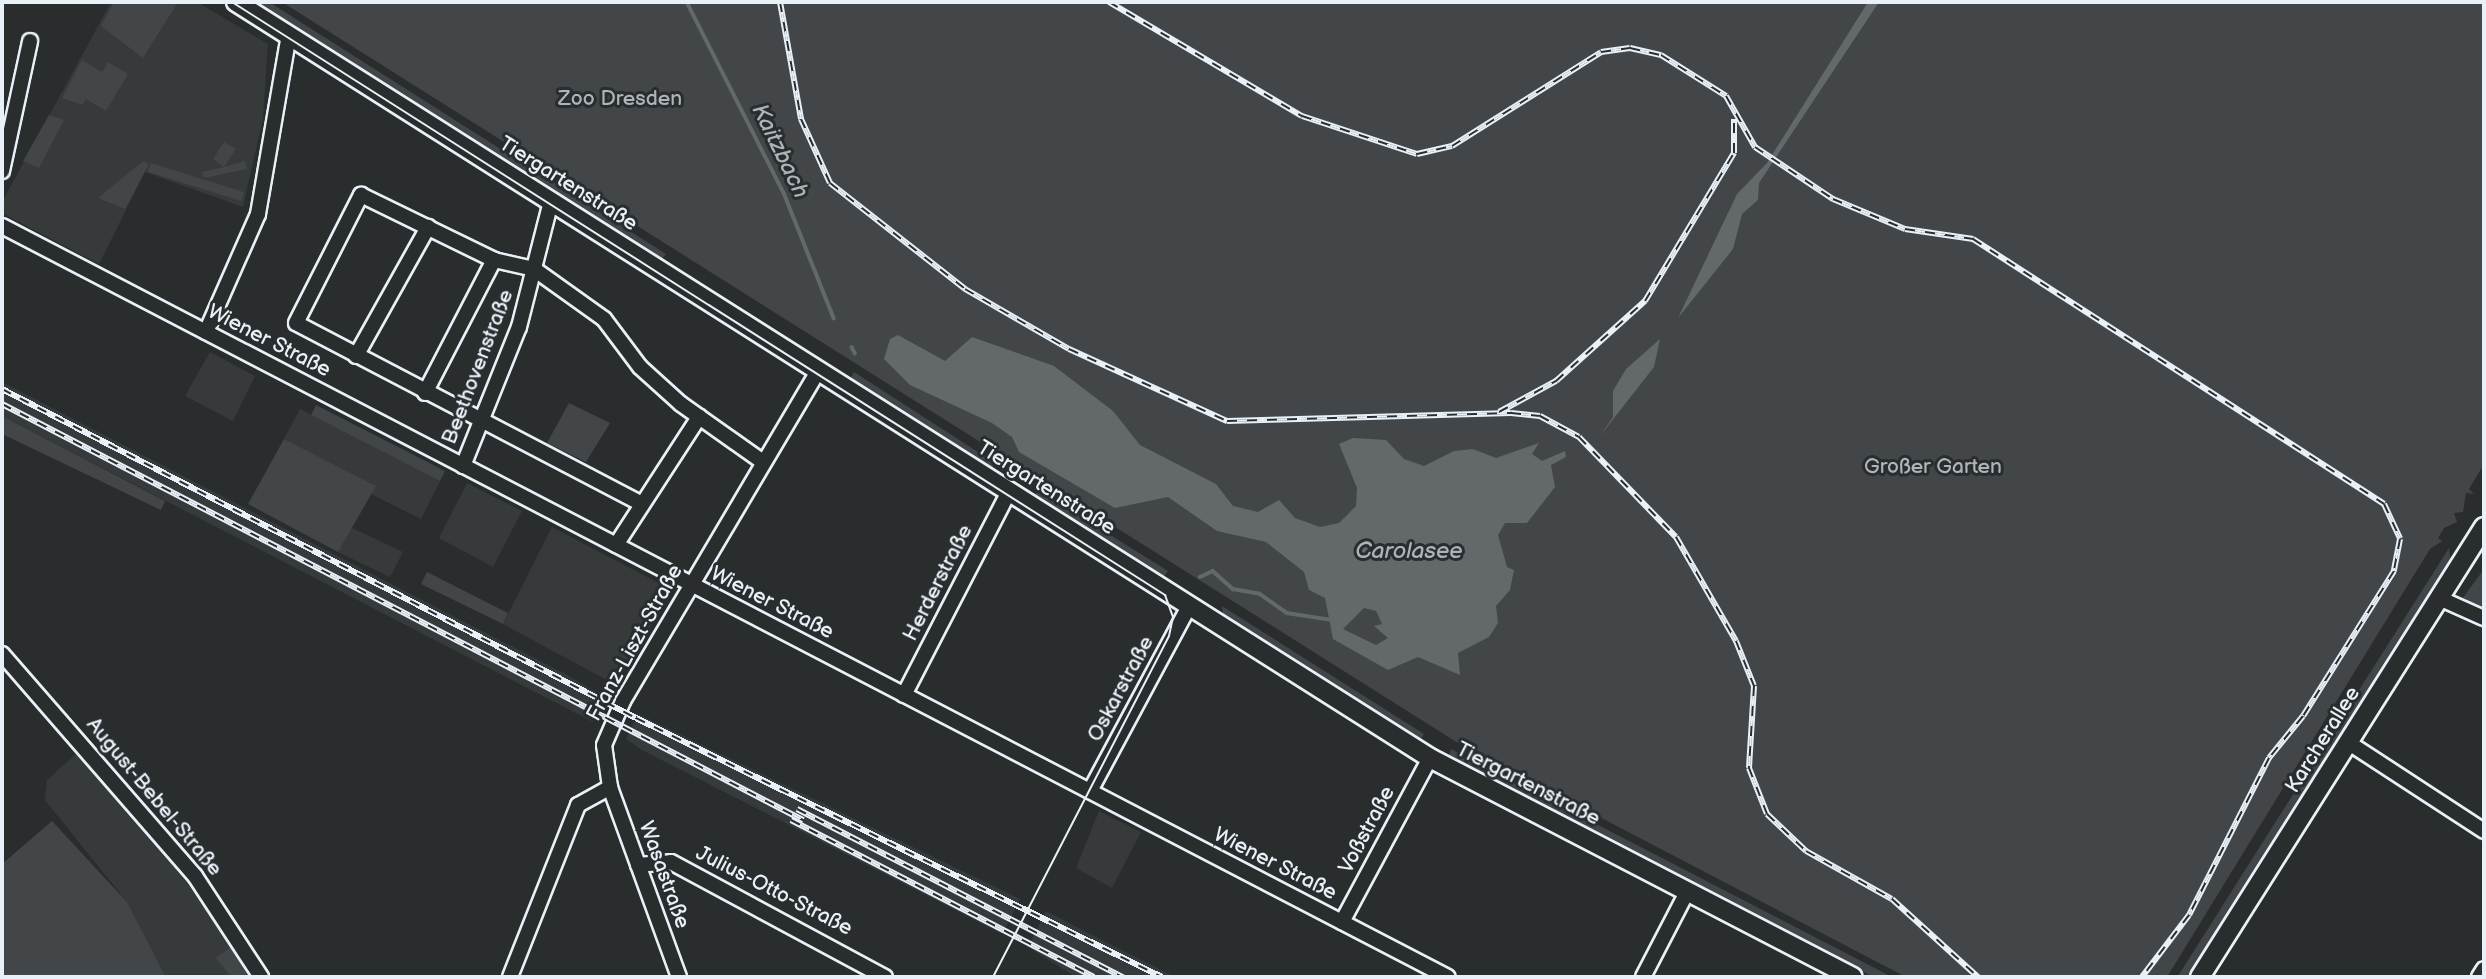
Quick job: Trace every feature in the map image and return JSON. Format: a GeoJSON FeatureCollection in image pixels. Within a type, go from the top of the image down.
{"type":"FeatureCollection","features":[{"type":"Feature","properties":{"kind":"main road","name":"Tiergartenstraße"},"geometry":{"type":"LineString","coordinates":[[236,2],[1430,758],[1853,977]]}},
{"type":"Feature","properties":{"kind":"main road","name":"Karcherallee"},"geometry":{"type":"LineString","coordinates":[[2200,977],[2349,743],[2446,603],[2479,549],[2484,527]]}},
{"type":"Feature","properties":{"kind":"street"},"geometry":{"type":"LineString","coordinates":[[206,332],[258,214],[289,35]]}},
{"type":"Feature","properties":{"kind":"street"},"geometry":{"type":"LineString","coordinates":[[2,171],[30,41]]}},
{"type":"Feature","properties":{"kind":"street"},"geometry":{"type":"LineString","coordinates":[[642,504],[483,424],[296,323],[361,195],[494,260],[534,269],[604,319],[646,374],[699,417],[763,462]]}},
{"type":"Feature","properties":{"kind":"street","name":"Beethovenstraße"},"geometry":{"type":"LineString","coordinates":[[463,466],[483,424],[534,269],[551,201]]}},
{"type":"Feature","properties":{"kind":"street","name":"Wiener Straße"},"geometry":{"type":"LineString","coordinates":[[2,226],[1448,977]]}},
{"type":"Feature","properties":{"kind":"street"},"geometry":{"type":"LineString","coordinates":[[356,356],[428,227]]}},
{"type":"Feature","properties":{"kind":"street"},"geometry":{"type":"LineString","coordinates":[[425,393],[494,260]]}},
{"type":"Feature","properties":{"kind":"street","name":"Franz-Liszt-Straße"},"geometry":{"type":"LineString","coordinates":[[610,788],[603,757],[607,733],[691,584],[819,370]]}},
{"type":"Feature","properties":{"kind":"street"},"geometry":{"type":"LineString","coordinates":[[616,545],[699,417]]}},
{"type":"Feature","properties":{"kind":"street","name":"Herderstraße"},"geometry":{"type":"LineString","coordinates":[[904,695],[1009,492]]}},
{"type":"Feature","properties":{"kind":"street"},"geometry":{"type":"LineString","coordinates":[[2446,603],[2484,618]]}},
{"type":"Feature","properties":{"kind":"street","name":"Oskarstraße"},"geometry":{"type":"LineString","coordinates":[[1090,791],[1189,606]]}},
{"type":"Feature","properties":{"kind":"street","name":"August-Bebel-Straße"},"geometry":{"type":"LineString","coordinates":[[2,654],[195,876],[261,977]]}},
{"type":"Feature","properties":{"kind":"street"},"geometry":{"type":"LineString","coordinates":[[2349,743],[2484,831]]}},
{"type":"Feature","properties":{"kind":"street","name":"Voßstraße"},"geometry":{"type":"LineString","coordinates":[[1342,922],[1430,758]]}},
{"type":"Feature","properties":{"kind":"street"},"geometry":{"type":"LineString","coordinates":[[510,977],[578,805],[610,788]]}},
{"type":"Feature","properties":{"kind":"street","name":"Wasastraße"},"geometry":{"type":"LineString","coordinates":[[610,788],[679,977]]}},
{"type":"Feature","properties":{"kind":"street","name":"Julius-Otto-Straße"},"geometry":{"type":"LineString","coordinates":[[638,864],[671,862],[885,977]]}},
{"type":"Feature","properties":{"kind":"street"},"geometry":{"type":"LineString","coordinates":[[1643,977],[1687,892]]}},
{"type":"Feature","properties":{"kind":"street"},"geometry":{"type":"LineString","coordinates":[[2479,977],[2484,970]]}},
{"type":"Feature","properties":{"kind":"shaded area"},"geometry":{"type":"Polygon","coordinates":[[[111,2],[197,2],[268,44],[263,118],[243,207],[145,172],[99,264],[2,213],[2,202],[111,2]]]}},
{"type":"Feature","properties":{"kind":"shaded area"},"geometry":{"type":"Polygon","coordinates":[[[210,352],[255,376],[233,421],[185,396],[210,352]]]}},
{"type":"Feature","properties":{"kind":"shaded area"},"geometry":{"type":"Polygon","coordinates":[[[2,382],[569,676],[605,698],[593,722],[2,416],[2,382]]]}},
{"type":"Feature","properties":{"kind":"shaded area"},"geometry":{"type":"Polygon","coordinates":[[[300,409],[440,481],[421,519],[371,494],[375,486],[284,439],[300,409]]]}},
{"type":"Feature","properties":{"kind":"shaded area"},"geometry":{"type":"Polygon","coordinates":[[[467,483],[522,511],[493,567],[439,538],[467,483]]]}},
{"type":"Feature","properties":{"kind":"shaded area"},"geometry":{"type":"Polygon","coordinates":[[[350,527],[403,552],[390,577],[338,552],[350,527]]]}},
{"type":"Feature","properties":{"kind":"shaded area"},"geometry":{"type":"Polygon","coordinates":[[[552,527],[672,590],[616,685],[503,624],[552,527]]]}},
{"type":"Feature","properties":{"kind":"shaded area"},"geometry":{"type":"Polygon","coordinates":[[[638,714],[1020,899],[1002,934],[642,750],[626,739],[638,714]]]}},
{"type":"Feature","properties":{"kind":"shaded area"},"geometry":{"type":"Polygon","coordinates":[[[77,753],[174,866],[224,932],[248,977],[166,977],[127,902],[45,800],[47,780],[77,753]]]}},
{"type":"Feature","properties":{"kind":"shaded area"},"geometry":{"type":"Polygon","coordinates":[[[1099,811],[1141,832],[1112,888],[1076,868],[1099,811]]]}},
{"type":"Feature","properties":{"kind":"shaded area"},"geometry":{"type":"Polygon","coordinates":[[[1046,911],[1175,977],[1076,977],[1028,947],[1046,911]]]}},
{"type":"Feature","properties":{"kind":"green space"},"geometry":{"type":"Polygon","coordinates":[[[114,2],[178,2],[143,58],[101,26],[114,2]]]}},
{"type":"Feature","properties":{"kind":"green space"},"geometry":{"type":"Polygon","coordinates":[[[252,2],[269,2],[666,254],[662,259],[252,2]]]}},
{"type":"Feature","properties":{"kind":"green space","name":"Großer Garten"},"geometry":{"type":"Polygon","coordinates":[[[282,2],[2484,2],[2484,464],[2469,489],[2474,494],[2466,493],[2463,512],[2454,513],[2457,522],[2444,528],[2438,538],[2442,541],[2430,549],[2167,977],[1906,977],[1458,743],[282,2]]]}},
{"type":"Feature","properties":{"kind":"green space"},"geometry":{"type":"Polygon","coordinates":[[[82,60],[102,72],[108,62],[128,74],[106,111],[86,99],[82,105],[62,98],[82,60]]]}},
{"type":"Feature","properties":{"kind":"green space"},"geometry":{"type":"Polygon","coordinates":[[[49,115],[64,120],[39,168],[23,161],[49,115]]]}},
{"type":"Feature","properties":{"kind":"green space"},"geometry":{"type":"Polygon","coordinates":[[[224,142],[236,149],[224,167],[213,159],[224,142]]]}},
{"type":"Feature","properties":{"kind":"green space"},"geometry":{"type":"Polygon","coordinates":[[[143,161],[149,164],[125,209],[98,198],[143,161]]]}},
{"type":"Feature","properties":{"kind":"green space"},"geometry":{"type":"Polygon","coordinates":[[[245,161],[247,169],[204,178],[202,172],[245,161]]]}},
{"type":"Feature","properties":{"kind":"green space"},"geometry":{"type":"Polygon","coordinates":[[[151,163],[244,192],[241,201],[148,172],[151,163]]]}},
{"type":"Feature","properties":{"kind":"green space"},"geometry":{"type":"Polygon","coordinates":[[[854,372],[995,463],[991,469],[848,382],[854,372]]]}},
{"type":"Feature","properties":{"kind":"green space"},"geometry":{"type":"Polygon","coordinates":[[[569,403],[610,423],[586,462],[547,443],[569,403]]]}},
{"type":"Feature","properties":{"kind":"green space"},"geometry":{"type":"Polygon","coordinates":[[[316,405],[445,471],[440,481],[311,415],[316,405]]]}},
{"type":"Feature","properties":{"kind":"green space"},"geometry":{"type":"Polygon","coordinates":[[[2,416],[165,501],[161,510],[2,434],[2,416]]]}},
{"type":"Feature","properties":{"kind":"green space"},"geometry":{"type":"Polygon","coordinates":[[[284,439],[376,486],[338,552],[248,504],[284,439]]]}},
{"type":"Feature","properties":{"kind":"green space"},"geometry":{"type":"Polygon","coordinates":[[[1038,490],[1168,571],[1163,578],[1034,496],[1038,490]]]}},
{"type":"Feature","properties":{"kind":"green space"},"geometry":{"type":"Polygon","coordinates":[[[2449,548],[2451,564],[2203,961],[2189,977],[2178,976],[2449,548]]]}},
{"type":"Feature","properties":{"kind":"green space"},"geometry":{"type":"Polygon","coordinates":[[[2484,569],[2484,615],[2459,603],[2484,569]]]}},
{"type":"Feature","properties":{"kind":"green space"},"geometry":{"type":"Polygon","coordinates":[[[427,572],[508,613],[503,624],[421,584],[427,572]]]}},
{"type":"Feature","properties":{"kind":"green space"},"geometry":{"type":"Polygon","coordinates":[[[1222,606],[1424,734],[1418,744],[1223,616],[1222,606]]]}},
{"type":"Feature","properties":{"kind":"green space"},"geometry":{"type":"Polygon","coordinates":[[[1451,749],[1892,977],[1874,977],[1713,899],[1448,761],[1451,749]]]}},
{"type":"Feature","properties":{"kind":"green space"},"geometry":{"type":"Polygon","coordinates":[[[52,821],[127,902],[166,977],[2,977],[2,864],[52,821]]]}},
{"type":"Feature","properties":{"kind":"green space"},"geometry":{"type":"Polygon","coordinates":[[[232,946],[248,977],[231,977],[216,958],[232,946]]]}},
{"type":"Feature","properties":{"kind":"water"},"geometry":{"type":"Polygon","coordinates":[[[1868,2],[1879,2],[1759,183],[1758,200],[1742,214],[1733,249],[1678,318],[1737,194],[1767,163],[1868,2]]]}},
{"type":"Feature","properties":{"kind":"water","name":"Carolasee"},"geometry":{"type":"Polygon","coordinates":[[[898,335],[945,361],[972,337],[1054,366],[1113,411],[1140,445],[1216,484],[1233,506],[1258,512],[1279,500],[1295,518],[1320,527],[1339,523],[1356,506],[1357,488],[1339,444],[1353,438],[1386,440],[1404,459],[1424,466],[1454,451],[1473,449],[1496,458],[1539,443],[1532,454],[1542,461],[1565,451],[1566,457],[1551,465],[1555,487],[1527,523],[1505,523],[1498,535],[1507,567],[1514,570],[1510,590],[1496,606],[1498,623],[1489,637],[1458,653],[1460,675],[1418,657],[1388,670],[1333,639],[1325,598],[1309,590],[1304,572],[1266,542],[1217,531],[1168,497],[1115,508],[1019,452],[1012,437],[992,423],[910,385],[884,359],[890,339],[898,335]],[[1364,608],[1343,629],[1376,645],[1388,638],[1374,626],[1382,624],[1376,611],[1364,608]]]}},
{"type":"Feature","properties":{"kind":"water"},"geometry":{"type":"Polygon","coordinates":[[[1660,339],[1654,367],[1600,436],[1613,417],[1613,391],[1626,369],[1660,339]]]}},
{"type":"Feature","properties":{"kind":"waterway","name":"Kaitzbach"},"geometry":{"type":"LineString","coordinates":[[687,2],[784,193],[834,318]]}},
{"type":"Feature","properties":{"kind":"waterway","name":"Kaitzbach"},"geometry":{"type":"LineString","coordinates":[[852,347],[855,353]]}},
{"type":"Feature","properties":{"kind":"waterway","name":"Kaitzbach"},"geometry":{"type":"LineString","coordinates":[[1200,577],[1213,571],[1233,589],[1260,594],[1287,613],[1332,620]]}},
{"type":"Feature","properties":{"kind":"tram line"},"geometry":{"type":"LineString","coordinates":[[232,2],[1165,595],[1173,617],[1169,636],[993,977]]}},
{"type":"Feature","properties":{"kind":"railway"},"geometry":{"type":"LineString","coordinates":[[780,2],[801,119],[830,183],[965,289],[1069,349],[1227,421],[1511,413],[1540,416],[1579,437],[1676,537],[1736,641],[1754,686],[1749,768],[1767,814],[1806,851],[1892,899],[1978,977]]}},
{"type":"Feature","properties":{"kind":"railway"},"geometry":{"type":"LineString","coordinates":[[1109,2],[1302,116],[1417,154],[1452,146],[1601,52],[1630,48],[1661,55],[1726,96],[1755,147],[1833,199],[1905,229],[1973,239],[2384,504],[2400,539],[2394,571],[2303,716],[2269,758],[2189,915],[2142,977]]}},
{"type":"Feature","properties":{"kind":"railway"},"geometry":{"type":"LineString","coordinates":[[1499,412],[1556,381],[1645,301],[1734,153],[1734,119]]}},
{"type":"Feature","properties":{"kind":"railway"},"geometry":{"type":"LineString","coordinates":[[2,389],[636,718],[1162,977]]}},
{"type":"Feature","properties":{"kind":"railway"},"geometry":{"type":"LineString","coordinates":[[2,404],[803,820]]}},
{"type":"Feature","properties":{"kind":"railway"},"geometry":{"type":"LineString","coordinates":[[797,809],[1123,977]]}},
{"type":"Feature","properties":{"kind":"railway"},"geometry":{"type":"LineString","coordinates":[[791,820],[1094,977]]}},
{"type":"Feature","properties":{"kind":"park label","name":"Zoo Dresden"},"geometry":{"type":"Point","coordinates":[620,99]}}]}
